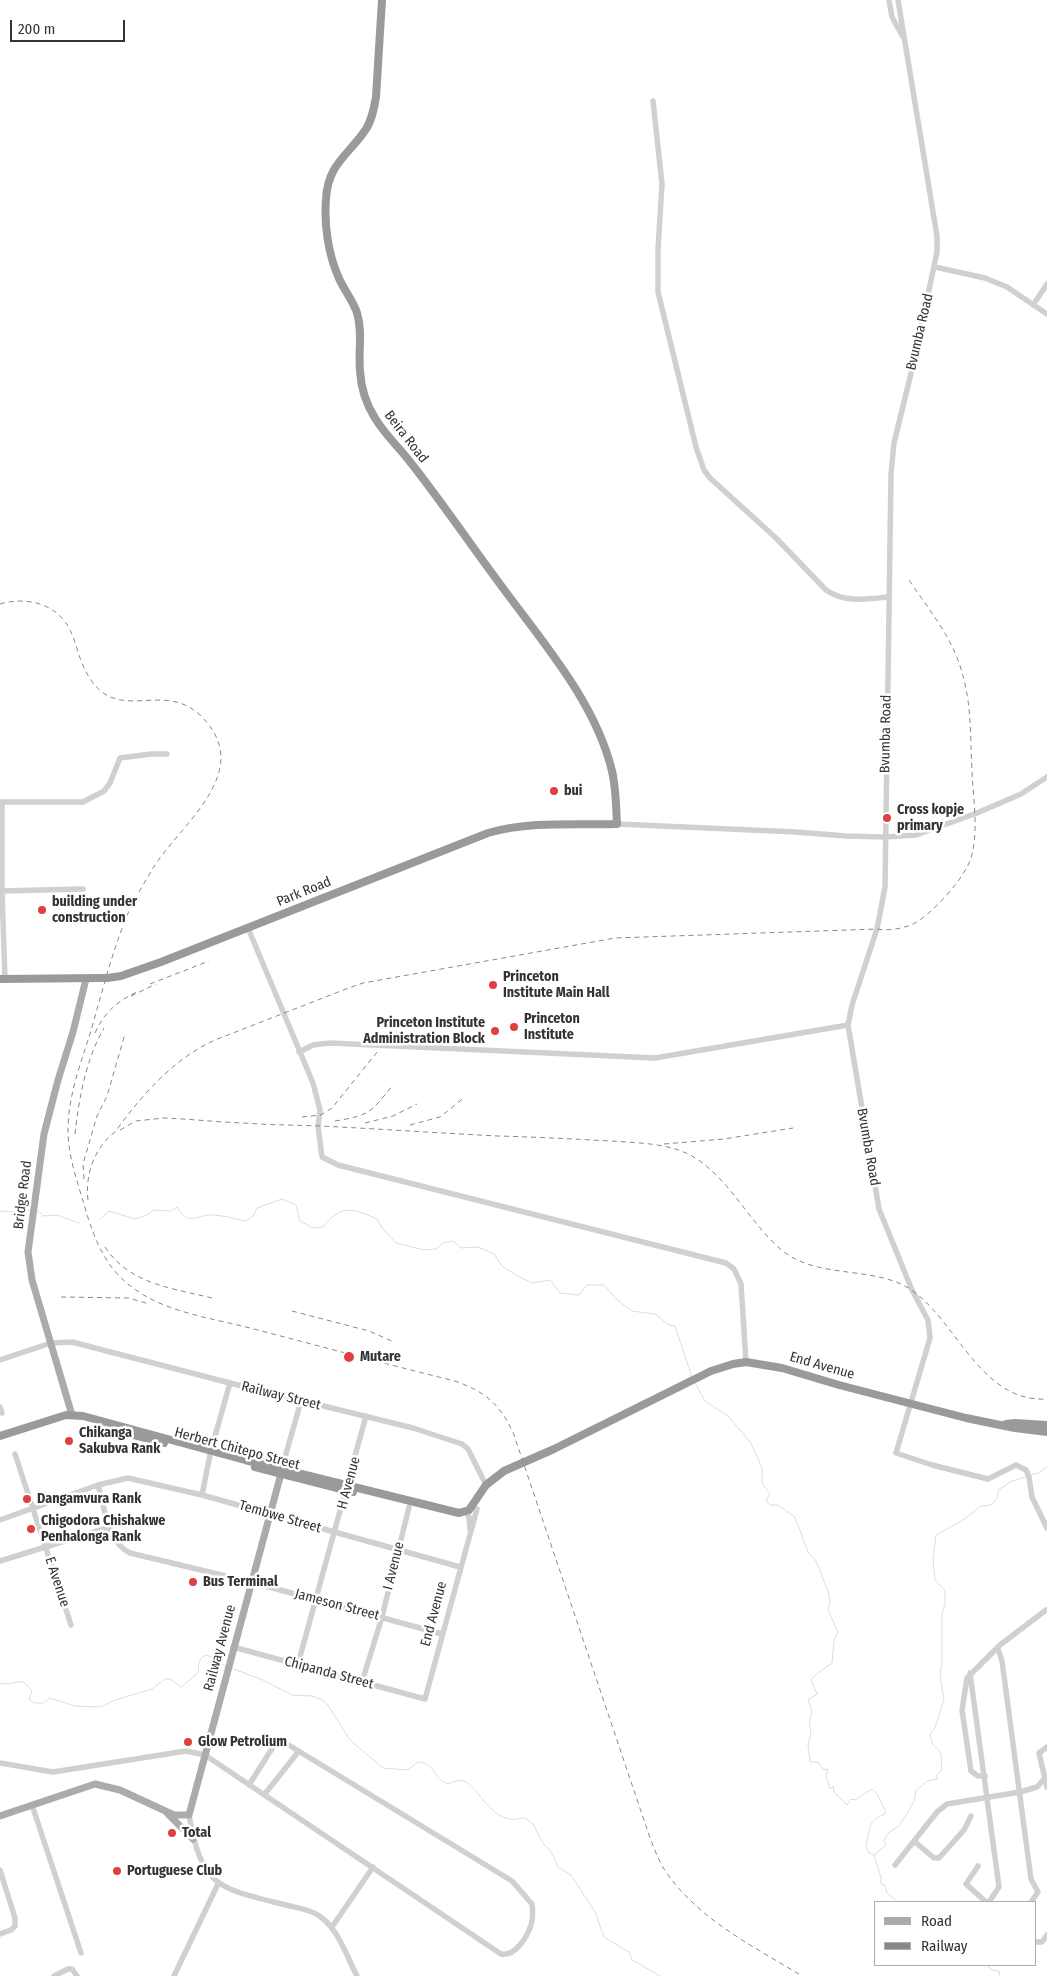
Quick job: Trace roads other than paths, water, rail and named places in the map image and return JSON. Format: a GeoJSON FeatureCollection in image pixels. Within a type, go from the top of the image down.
{"type":"FeatureCollection","features":[{"type":"Feature","properties":{"kind":"highway","name":"Beira Road"},"geometry":{"type":"LineString","coordinates":[[382,0],[376,98],[373,112],[367,128],[336,165],[328,183],[326,198],[328,239],[334,265],[357,312],[361,329],[360,371],[364,394],[374,417],[454,520],[548,650],[590,712],[612,769],[616,794],[617,824]]}},
{"type":"Feature","properties":{"kind":"highway","name":"Park Road"},"geometry":{"type":"LineString","coordinates":[[3,979],[86,979],[127,974],[498,830],[527,825],[617,824]]}},
{"type":"Feature","properties":{"kind":"highway","name":"End Avenue"},"geometry":{"type":"LineString","coordinates":[[467,1515],[486,1485],[504,1471],[554,1449],[722,1367],[746,1362],[782,1368],[910,1404],[1002,1425]]}},
{"type":"Feature","properties":{"kind":"highway","name":"End Avenue"},"geometry":{"type":"LineString","coordinates":[[467,1515],[477,1509],[492,1484],[504,1474],[573,1444],[674,1390]]}},
{"type":"Feature","properties":{"kind":"highway","name":"Herbert Chitepo Street"},"geometry":{"type":"LineString","coordinates":[[0,1436],[56,1418],[72,1415],[211,1453]]}},
{"type":"Feature","properties":{"kind":"highway","name":"Herbert Chitepo Street"},"geometry":{"type":"LineString","coordinates":[[0,1442],[57,1422],[73,1420],[88,1422],[347,1488],[467,1515]]}},
{"type":"Feature","properties":{"kind":"highway"},"geometry":{"type":"LineString","coordinates":[[1002,1425],[1016,1422],[1047,1426]]}},
{"type":"Feature","properties":{"kind":"highway"},"geometry":{"type":"LineString","coordinates":[[1002,1425],[1047,1432]]}},
{"type":"Feature","properties":{"kind":"highway","name":"Herbert Chitepo Street"},"geometry":{"type":"LineString","coordinates":[[347,1488],[454,1518],[467,1515]]}},
{"type":"Feature","properties":{"kind":"main road","name":"Bridge Road"},"geometry":{"type":"LineString","coordinates":[[72,1415],[32,1280],[28,1252],[44,1134],[86,979]]}},
{"type":"Feature","properties":{"kind":"main road","name":"Railway Avenue"},"geometry":{"type":"LineString","coordinates":[[189,1815],[282,1471]]}},
{"type":"Feature","properties":{"kind":"main road"},"geometry":{"type":"LineString","coordinates":[[0,1816],[95,1784],[120,1790],[174,1815],[189,1815]]}},
{"type":"Feature","properties":{"kind":"main road"},"geometry":{"type":"LineString","coordinates":[[164,1811],[193,1839]]}},
{"type":"Feature","properties":{"kind":"street"},"geometry":{"type":"LineString","coordinates":[[889,0],[892,17],[905,41]]}},
{"type":"Feature","properties":{"kind":"street","name":"Bvumba Road"},"geometry":{"type":"LineString","coordinates":[[898,0],[937,236],[935,267],[894,443],[891,474],[885,877],[877,929],[852,1005],[848,1024],[879,1209],[912,1290],[929,1325],[930,1338],[896,1453],[932,1465],[988,1479],[1016,1465],[1026,1470],[1032,1497],[1047,1528]]}},
{"type":"Feature","properties":{"kind":"street"},"geometry":{"type":"LineString","coordinates":[[653,101],[662,184],[658,249],[658,292],[675,366],[696,447],[704,470],[710,478],[776,538],[826,590],[837,597],[845,598],[888,597]]}},
{"type":"Feature","properties":{"kind":"street"},"geometry":{"type":"LineString","coordinates":[[935,267],[985,278],[1008,287],[1047,314]]}},
{"type":"Feature","properties":{"kind":"street"},"geometry":{"type":"LineString","coordinates":[[1033,305],[1047,284]]}},
{"type":"Feature","properties":{"kind":"street"},"geometry":{"type":"LineString","coordinates":[[3,979],[1,802],[83,802],[104,791],[110,783],[120,758],[167,754]]}},
{"type":"Feature","properties":{"kind":"street"},"geometry":{"type":"LineString","coordinates":[[617,824],[885,837],[916,835],[1021,794],[1047,777]]}},
{"type":"Feature","properties":{"kind":"street"},"geometry":{"type":"LineString","coordinates":[[1,891],[82,889]]}},
{"type":"Feature","properties":{"kind":"street"},"geometry":{"type":"LineString","coordinates":[[248,928],[312,1083],[320,1110],[318,1126],[320,1152],[325,1159],[338,1164],[726,1263],[734,1269],[741,1284],[746,1362]]}},
{"type":"Feature","properties":{"kind":"street"},"geometry":{"type":"LineString","coordinates":[[299,1052],[314,1046],[330,1043],[654,1058],[848,1024]]}},
{"type":"Feature","properties":{"kind":"street","name":"Railway Street"},"geometry":{"type":"LineString","coordinates":[[0,1360],[52,1343],[72,1342],[366,1416],[462,1444],[468,1449],[486,1485]]}},
{"type":"Feature","properties":{"kind":"street"},"geometry":{"type":"LineString","coordinates":[[202,1495],[230,1383]]}},
{"type":"Feature","properties":{"kind":"street","name":"Railway Avenue"},"geometry":{"type":"LineString","coordinates":[[282,1471],[301,1401]]}},
{"type":"Feature","properties":{"kind":"street"},"geometry":{"type":"LineString","coordinates":[[0,1406],[2,1413]]}},
{"type":"Feature","properties":{"kind":"street","name":"H Avenue"},"geometry":{"type":"LineString","coordinates":[[298,1664],[366,1416]]}},
{"type":"Feature","properties":{"kind":"street","name":"E Avenue"},"geometry":{"type":"LineString","coordinates":[[15,1454],[71,1625]]}},
{"type":"Feature","properties":{"kind":"street","name":"Tembwe Street"},"geometry":{"type":"LineString","coordinates":[[0,1520],[98,1485],[128,1478],[202,1495],[460,1567]]}},
{"type":"Feature","properties":{"kind":"street"},"geometry":{"type":"LineString","coordinates":[[0,1561],[110,1527],[98,1485]]}},
{"type":"Feature","properties":{"kind":"street","name":"I Avenue"},"geometry":{"type":"LineString","coordinates":[[362,1682],[382,1617],[409,1506]]}},
{"type":"Feature","properties":{"kind":"street","name":"End Avenue"},"geometry":{"type":"LineString","coordinates":[[425,1699],[477,1509]]}},
{"type":"Feature","properties":{"kind":"street","name":"End Avenue"},"geometry":{"type":"LineString","coordinates":[[467,1515],[470,1535]]}},
{"type":"Feature","properties":{"kind":"street","name":"Jameson Street"},"geometry":{"type":"LineString","coordinates":[[110,1527],[118,1545],[130,1553],[251,1582],[442,1634]]}},
{"type":"Feature","properties":{"kind":"street"},"geometry":{"type":"LineString","coordinates":[[1047,1609],[1047,1617]]}},
{"type":"Feature","properties":{"kind":"street"},"geometry":{"type":"LineString","coordinates":[[985,1776],[978,1776],[971,1771],[962,1710],[967,1678],[970,1673],[1047,1609]]}},
{"type":"Feature","properties":{"kind":"street","name":"Chipanda Street"},"geometry":{"type":"LineString","coordinates":[[233,1647],[425,1699]]}},
{"type":"Feature","properties":{"kind":"street"},"geometry":{"type":"LineString","coordinates":[[998,1649],[1002,1661],[1030,1879],[1038,1892],[1032,1901]]}},
{"type":"Feature","properties":{"kind":"street"},"geometry":{"type":"LineString","coordinates":[[970,1673],[1000,1887],[988,1901]]}},
{"type":"Feature","properties":{"kind":"street"},"geometry":{"type":"LineString","coordinates":[[0,1763],[52,1772],[186,1751],[205,1756],[502,1954],[507,1956],[512,1954],[527,1934],[531,1925],[532,1904],[512,1881],[287,1744],[278,1743],[270,1751],[249,1785]]}},
{"type":"Feature","properties":{"kind":"street"},"geometry":{"type":"LineString","coordinates":[[895,1865],[937,1812],[947,1804],[1020,1792],[1046,1783],[1039,1753],[1047,1747]]}},
{"type":"Feature","properties":{"kind":"street"},"geometry":{"type":"LineString","coordinates":[[264,1795],[299,1751]]}},
{"type":"Feature","properties":{"kind":"street"},"geometry":{"type":"LineString","coordinates":[[32,1805],[82,1953]]}},
{"type":"Feature","properties":{"kind":"street"},"geometry":{"type":"LineString","coordinates":[[189,1815],[193,1839],[199,1857],[209,1874],[218,1884],[236,1893],[321,1916],[332,1927],[357,1976]]}},
{"type":"Feature","properties":{"kind":"street"},"geometry":{"type":"LineString","coordinates":[[914,1841],[934,1858],[939,1858],[964,1830],[971,1816]]}},
{"type":"Feature","properties":{"kind":"street"},"geometry":{"type":"LineString","coordinates":[[978,1866],[966,1884],[986,1901]]}},
{"type":"Feature","properties":{"kind":"street"},"geometry":{"type":"LineString","coordinates":[[332,1927],[373,1867]]}},
{"type":"Feature","properties":{"kind":"street"},"geometry":{"type":"LineString","coordinates":[[0,1870],[15,1918],[15,1926],[11,1930],[0,1934]]}},
{"type":"Feature","properties":{"kind":"street"},"geometry":{"type":"LineString","coordinates":[[174,1976],[218,1884]]}},
{"type":"Feature","properties":{"kind":"street"},"geometry":{"type":"LineString","coordinates":[[1037,1942],[1042,1942],[1047,1935]]}},
{"type":"Feature","properties":{"kind":"street"},"geometry":{"type":"LineString","coordinates":[[54,1976],[72,1969],[77,1976]]}},
{"type":"Feature","properties":{"kind":"waterway"},"geometry":{"type":"LineString","coordinates":[[100,1219],[109,1211],[135,1219],[147,1215],[153,1210],[171,1211],[177,1207],[185,1217],[189,1218],[215,1215],[246,1221],[253,1216],[257,1208],[282,1199],[296,1205],[300,1221],[313,1228],[323,1227],[336,1214],[342,1211],[360,1212],[377,1219],[382,1228],[396,1243],[424,1250],[436,1249],[443,1243],[453,1241],[461,1248],[478,1247],[494,1254],[502,1266],[532,1283],[550,1280],[560,1293],[579,1295],[587,1285],[604,1285],[616,1299],[632,1311],[655,1314],[669,1325],[675,1326],[692,1377]]}},
{"type":"Feature","properties":{"kind":"waterway"},"geometry":{"type":"LineString","coordinates":[[0,1211],[31,1210]]}},
{"type":"Feature","properties":{"kind":"waterway"},"geometry":{"type":"LineString","coordinates":[[38,1210],[43,1216],[57,1215],[79,1223]]}},
{"type":"Feature","properties":{"kind":"waterway"},"geometry":{"type":"LineString","coordinates":[[695,1383],[705,1401],[728,1416],[751,1443],[762,1468],[762,1483],[770,1494],[766,1500],[770,1505],[778,1505],[795,1517],[808,1552],[816,1561],[828,1591],[830,1601],[828,1610],[838,1632],[834,1641],[832,1663],[811,1680],[817,1694],[808,1700],[812,1712],[809,1723],[811,1731],[808,1746],[810,1762],[818,1762],[823,1770],[828,1769],[826,1776],[830,1789],[833,1786],[834,1792],[847,1805],[851,1799],[855,1800],[872,1789],[877,1794],[885,1814],[875,1820],[870,1826],[866,1846],[869,1853],[874,1855]]}},
{"type":"Feature","properties":{"kind":"waterway"},"geometry":{"type":"LineString","coordinates":[[1030,1475],[1038,1473],[1047,1467]]}},
{"type":"Feature","properties":{"kind":"waterway"},"geometry":{"type":"LineString","coordinates":[[897,1901],[887,1893],[885,1885],[881,1884],[874,1855],[886,1845],[884,1841],[888,1833],[899,1826],[914,1801],[916,1791],[927,1781],[938,1779],[936,1776],[942,1770],[941,1753],[932,1743],[930,1734],[935,1728],[944,1699],[940,1677],[942,1613],[945,1604],[945,1590],[935,1580],[933,1560],[936,1535],[963,1520],[981,1506],[991,1505],[998,1497],[998,1490],[1012,1481],[1026,1477]]}},
{"type":"Feature","properties":{"kind":"waterway"},"geometry":{"type":"LineString","coordinates":[[0,1683],[24,1682],[32,1691],[29,1699],[34,1703],[43,1703],[50,1698],[75,1706],[101,1707],[115,1700],[152,1689],[165,1679],[170,1679],[181,1687],[198,1673],[200,1660],[207,1655],[227,1667]]}},
{"type":"Feature","properties":{"kind":"waterway"},"geometry":{"type":"LineString","coordinates":[[231,1668],[263,1680],[292,1695],[312,1696],[322,1700],[328,1705],[350,1740],[383,1768],[408,1770],[418,1762],[424,1763],[431,1767],[442,1781],[448,1784],[460,1780],[469,1784],[495,1812],[502,1816],[511,1819],[525,1818],[533,1824],[543,1843],[552,1853],[558,1867],[571,1875],[595,1912],[604,1937],[629,1952],[632,1960],[660,1976]]}},
{"type":"Feature","properties":{"kind":"waterway"},"geometry":{"type":"LineString","coordinates":[[988,1966],[992,1970],[999,1971],[1000,1976]]}},
{"type":"Feature","properties":{"kind":"railway"},"geometry":{"type":"LineString","coordinates":[[88,1200],[88,1181],[96,1154],[147,1092],[185,1057],[215,1040],[363,983],[615,938],[890,930],[919,921],[937,906],[962,876],[971,858],[975,837],[975,814],[971,732],[965,682],[957,656],[945,633],[907,577]]}},
{"type":"Feature","properties":{"kind":"railway"},"geometry":{"type":"LineString","coordinates":[[0,604],[27,601],[53,610],[68,626],[90,678],[103,693],[118,699],[168,701],[185,705],[201,716],[207,723],[215,735],[220,748],[221,764],[208,796],[153,868],[129,911],[112,957],[72,1093],[68,1140],[89,1220],[103,1254],[109,1264],[126,1282],[148,1298],[161,1304],[189,1313],[455,1381],[484,1395],[498,1408],[504,1415],[514,1435],[649,1835],[664,1869],[677,1887],[709,1917],[802,1976]]}},
{"type":"Feature","properties":{"kind":"railway"},"geometry":{"type":"LineString","coordinates":[[150,984],[209,961]]}},
{"type":"Feature","properties":{"kind":"railway"},"geometry":{"type":"LineString","coordinates":[[131,996],[156,984]]}},
{"type":"Feature","properties":{"kind":"railway"},"geometry":{"type":"LineString","coordinates":[[95,1033],[112,1008],[123,999],[137,992]]}},
{"type":"Feature","properties":{"kind":"railway"},"geometry":{"type":"LineString","coordinates":[[75,1134],[84,1079],[92,1053],[104,1028]]}},
{"type":"Feature","properties":{"kind":"railway"},"geometry":{"type":"LineString","coordinates":[[84,1179],[83,1164],[97,1116],[107,1096],[125,1034]]}},
{"type":"Feature","properties":{"kind":"railway"},"geometry":{"type":"LineString","coordinates":[[302,1117],[321,1115],[332,1108],[378,1051]]}},
{"type":"Feature","properties":{"kind":"railway"},"geometry":{"type":"LineString","coordinates":[[335,1121],[356,1117],[369,1111],[393,1085]]}},
{"type":"Feature","properties":{"kind":"railway"},"geometry":{"type":"LineString","coordinates":[[410,1125],[440,1117],[465,1097]]}},
{"type":"Feature","properties":{"kind":"railway"},"geometry":{"type":"LineString","coordinates":[[365,1123],[393,1116],[417,1104]]}},
{"type":"Feature","properties":{"kind":"railway"},"geometry":{"type":"LineString","coordinates":[[120,1130],[136,1121],[164,1118],[611,1141],[653,1144],[673,1148],[692,1156],[706,1165],[729,1189],[761,1229],[784,1252],[799,1261],[815,1266],[885,1278],[900,1284],[914,1292],[930,1306],[988,1375],[1005,1388],[1024,1397],[1047,1399]]}},
{"type":"Feature","properties":{"kind":"railway"},"geometry":{"type":"LineString","coordinates":[[664,1144],[724,1139],[793,1128]]}},
{"type":"Feature","properties":{"kind":"railway"},"geometry":{"type":"LineString","coordinates":[[105,1247],[126,1269],[139,1277],[152,1283],[212,1298]]}},
{"type":"Feature","properties":{"kind":"railway"},"geometry":{"type":"LineString","coordinates":[[61,1297],[129,1298],[149,1304]]}},
{"type":"Feature","properties":{"kind":"railway"},"geometry":{"type":"LineString","coordinates":[[292,1311],[369,1331],[394,1342]]}},
{"type":"Feature","properties":{"kind":"place","name":"bui"},"geometry":{"type":"Point","coordinates":[554,791]}},
{"type":"Feature","properties":{"kind":"place","name":"Cross kopje primary"},"geometry":{"type":"Point","coordinates":[887,818]}},
{"type":"Feature","properties":{"kind":"place","name":"building under construction"},"geometry":{"type":"Point","coordinates":[42,910]}},
{"type":"Feature","properties":{"kind":"place","name":"Princeton Institute Main Hall"},"geometry":{"type":"Point","coordinates":[493,985]}},
{"type":"Feature","properties":{"kind":"place","name":"Princeton Institute"},"geometry":{"type":"Point","coordinates":[514,1027]}},
{"type":"Feature","properties":{"kind":"place","name":"Princeton Institute Administration Block"},"geometry":{"type":"Point","coordinates":[495,1031]}},
{"type":"Feature","properties":{"kind":"place","name":"Mutare"},"geometry":{"type":"Point","coordinates":[349,1357]}},
{"type":"Feature","properties":{"kind":"place","name":"Chikanga Sakubva Rank"},"geometry":{"type":"Point","coordinates":[69,1441]}},
{"type":"Feature","properties":{"kind":"place","name":"Dangamvura Rank"},"geometry":{"type":"Point","coordinates":[27,1499]}},
{"type":"Feature","properties":{"kind":"place","name":"Chigodora Chishakwe Penhalonga Rank"},"geometry":{"type":"Point","coordinates":[31,1529]}},
{"type":"Feature","properties":{"kind":"place","name":"Bus Terminal"},"geometry":{"type":"Point","coordinates":[193,1582]}},
{"type":"Feature","properties":{"kind":"place","name":"Glow Petrolium"},"geometry":{"type":"Point","coordinates":[188,1742]}},
{"type":"Feature","properties":{"kind":"place","name":"Total"},"geometry":{"type":"Point","coordinates":[172,1833]}},
{"type":"Feature","properties":{"kind":"place","name":"Portuguese Club"},"geometry":{"type":"Point","coordinates":[117,1871]}}]}
